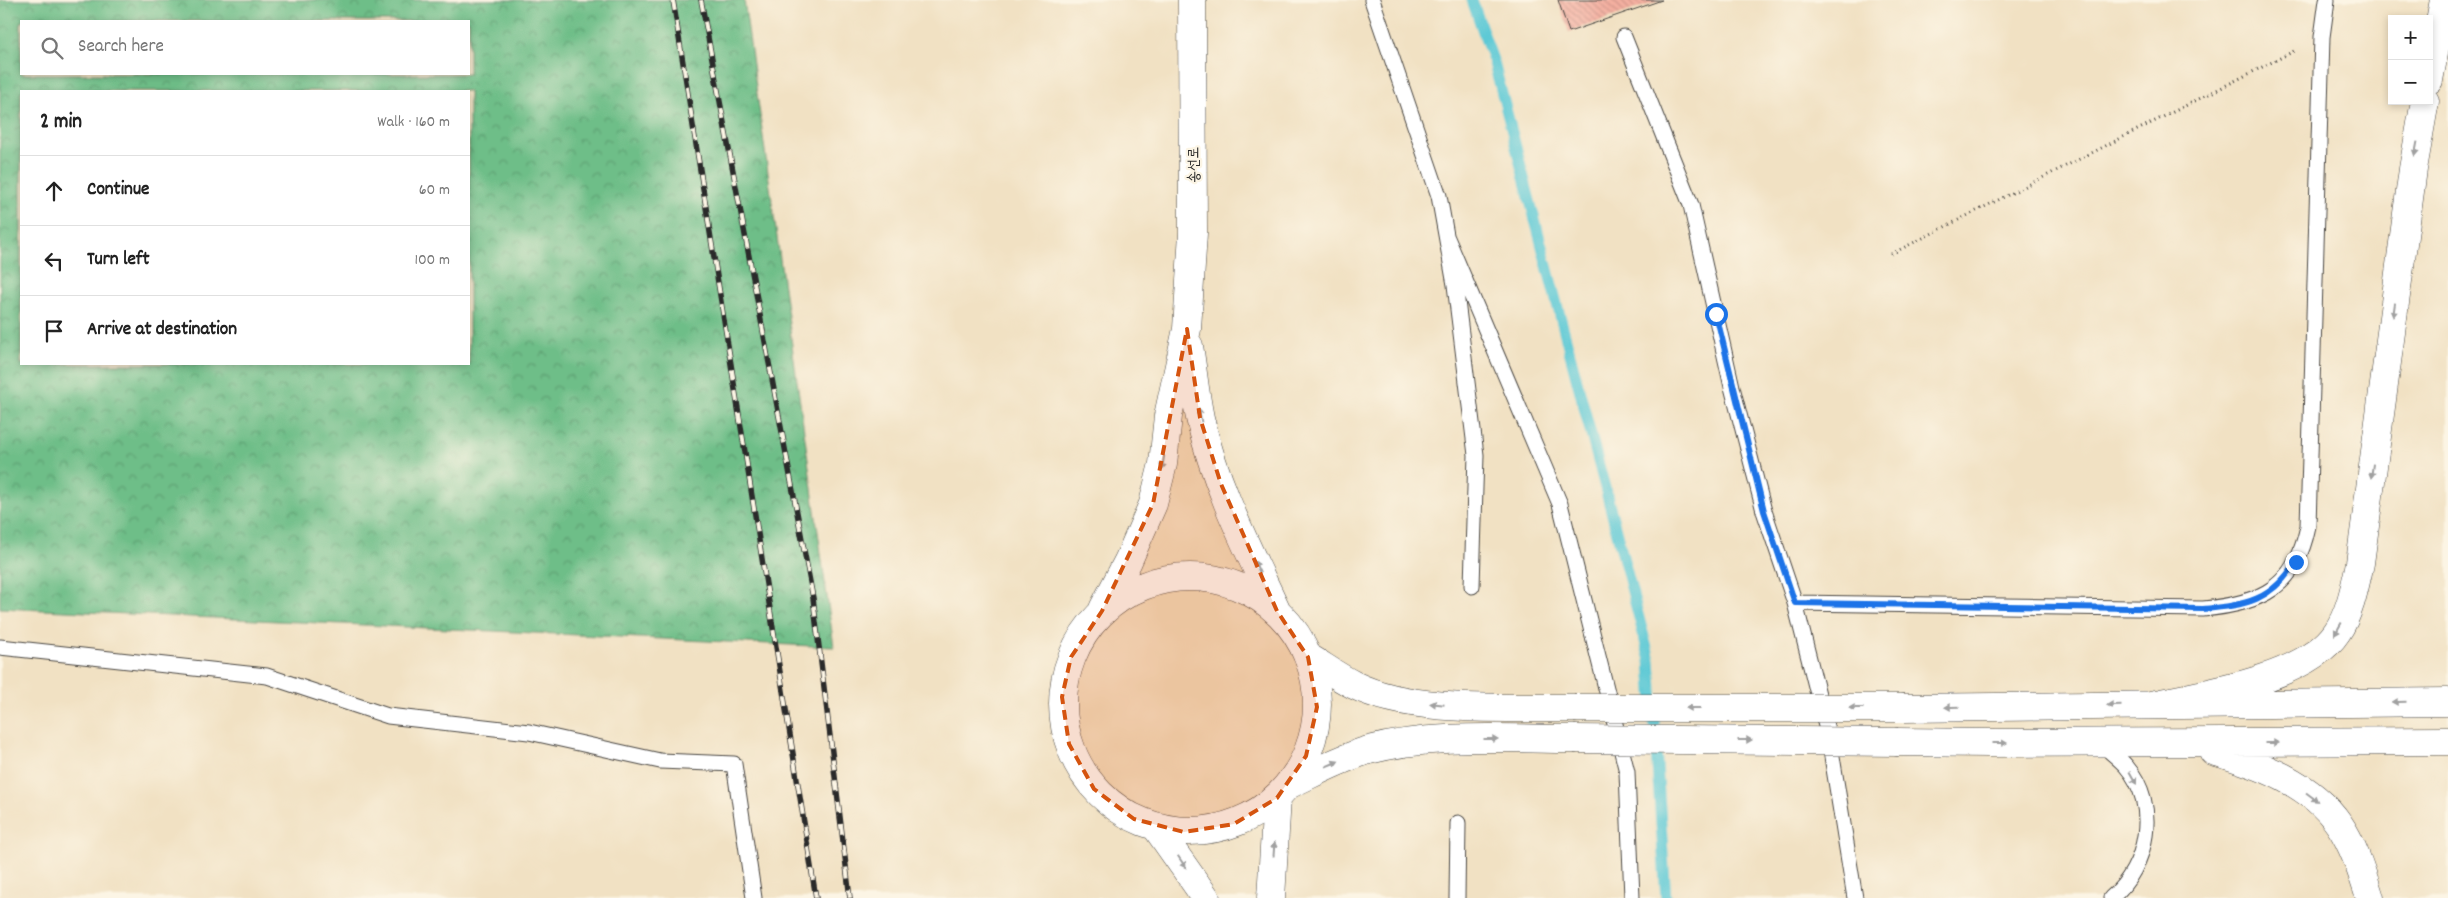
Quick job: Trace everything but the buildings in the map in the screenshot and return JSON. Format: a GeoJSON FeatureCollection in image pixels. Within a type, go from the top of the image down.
{"type":"FeatureCollection","features":[{"type":"Feature","properties":{"kind":"main road","name":"송선로"},"geometry":{"type":"LineString","coordinates":[[1187,329],[1193,233],[1192,0]]}},
{"type":"Feature","properties":{"kind":"main road"},"geometry":{"type":"LineString","coordinates":[[2433,60],[2444,0]]}},
{"type":"Feature","properties":{"kind":"main road"},"geometry":{"type":"LineString","coordinates":[[2151,705],[2222,690],[2257,680],[2293,666],[2320,650],[2338,632],[2353,594],[2360,563],[2413,169],[2424,105]]}},
{"type":"Feature","properties":{"kind":"main road"},"geometry":{"type":"LineString","coordinates":[[1102,611],[1128,561],[1153,504],[1163,464],[1168,416],[1187,329]]}},
{"type":"Feature","properties":{"kind":"main road"},"geometry":{"type":"LineString","coordinates":[[1187,329],[1200,418],[1209,451],[1231,512],[1277,611],[1295,633],[1308,657],[1316,690],[1316,724],[1306,756],[1283,792],[1271,898]]}},
{"type":"Feature","properties":{"kind":"main road"},"geometry":{"type":"LineString","coordinates":[[1277,611],[1255,595],[1236,586],[1217,579],[1189,577],[1149,583],[1124,594],[1102,611],[1084,632],[1067,670],[1062,697],[1064,728],[1075,760],[1094,789],[1120,811],[1134,819],[1156,827],[1184,832],[1217,829],[1249,818],[1283,792],[1329,765],[1367,750],[1405,742],[1451,738],[2101,743],[2448,741]]}},
{"type":"Feature","properties":{"kind":"main road"},"geometry":{"type":"LineString","coordinates":[[1308,657],[1355,686],[1400,700],[1450,706],[1904,708],[2448,702]]}},
{"type":"Feature","properties":{"kind":"main road"},"geometry":{"type":"LineString","coordinates":[[2188,743],[2248,761],[2296,785],[2323,805],[2340,825],[2360,865],[2370,898]]}},
{"type":"Feature","properties":{"kind":"main road"},"geometry":{"type":"LineString","coordinates":[[1156,827],[1206,898]]}},
{"type":"Feature","properties":{"kind":"lane"},"geometry":{"type":"LineString","coordinates":[[1372,0],[1439,196],[1456,285],[1476,455],[1472,586]]}},
{"type":"Feature","properties":{"kind":"lane"},"geometry":{"type":"LineString","coordinates":[[1795,603],[2203,609],[2249,602],[2267,594],[2284,581],[2304,544],[2308,526],[2322,37],[2327,0]]}},
{"type":"Feature","properties":{"kind":"lane"},"geometry":{"type":"LineString","coordinates":[[1624,37],[1691,205],[1732,387],[1764,511],[1795,603],[1829,738],[1855,898]]}},
{"type":"Feature","properties":{"kind":"lane"},"geometry":{"type":"LineString","coordinates":[[1447,238],[1560,504],[1626,772],[1632,898]]}},
{"type":"Feature","properties":{"kind":"lane"},"geometry":{"type":"LineString","coordinates":[[0,647],[267,676],[388,716],[529,732],[660,761],[734,764],[754,898]]}},
{"type":"Feature","properties":{"kind":"lane"},"geometry":{"type":"LineString","coordinates":[[2101,743],[2127,767],[2131,774],[2139,789],[2147,825],[2137,865],[2128,881],[2111,898]]}},
{"type":"Feature","properties":{"kind":"lane"},"geometry":{"type":"LineString","coordinates":[[1457,898],[1458,823]]}},
{"type":"Feature","properties":{"kind":"path"},"geometry":{"type":"LineString","coordinates":[[1891,254],[2322,37]]}},
{"type":"Feature","properties":{"kind":"highlighted area"},"geometry":{"type":"Polygon","coordinates":[[[1187,329],[1200,418],[1221,484],[1277,611],[1308,657],[1317,707],[1306,756],[1277,798],[1234,824],[1184,832],[1134,819],[1094,789],[1069,744],[1062,697],[1071,657],[1102,611],[1153,504],[1187,329]]]}},
{"type":"Feature","properties":{"kind":"green space"},"geometry":{"type":"Polygon","coordinates":[[[0,0],[744,0],[834,647],[0,608],[0,0]]]}},
{"type":"Feature","properties":{"kind":"waterway"},"geometry":{"type":"LineString","coordinates":[[1472,0],[1494,63],[1650,660],[1666,898]]}},
{"type":"Feature","properties":{"kind":"railway"},"geometry":{"type":"LineString","coordinates":[[673,0],[816,898]]}},
{"type":"Feature","properties":{"kind":"railway"},"geometry":{"type":"LineString","coordinates":[[701,0],[813,598],[850,898]]}},
{"type":"Feature","properties":{"kind":"route"},"geometry":{"type":"LineString","coordinates":[[1716,314],[1732,387],[1764,511],[1795,603],[2203,609],[2227,607],[2249,602],[2267,594],[2284,581],[2296,562]]}}]}
